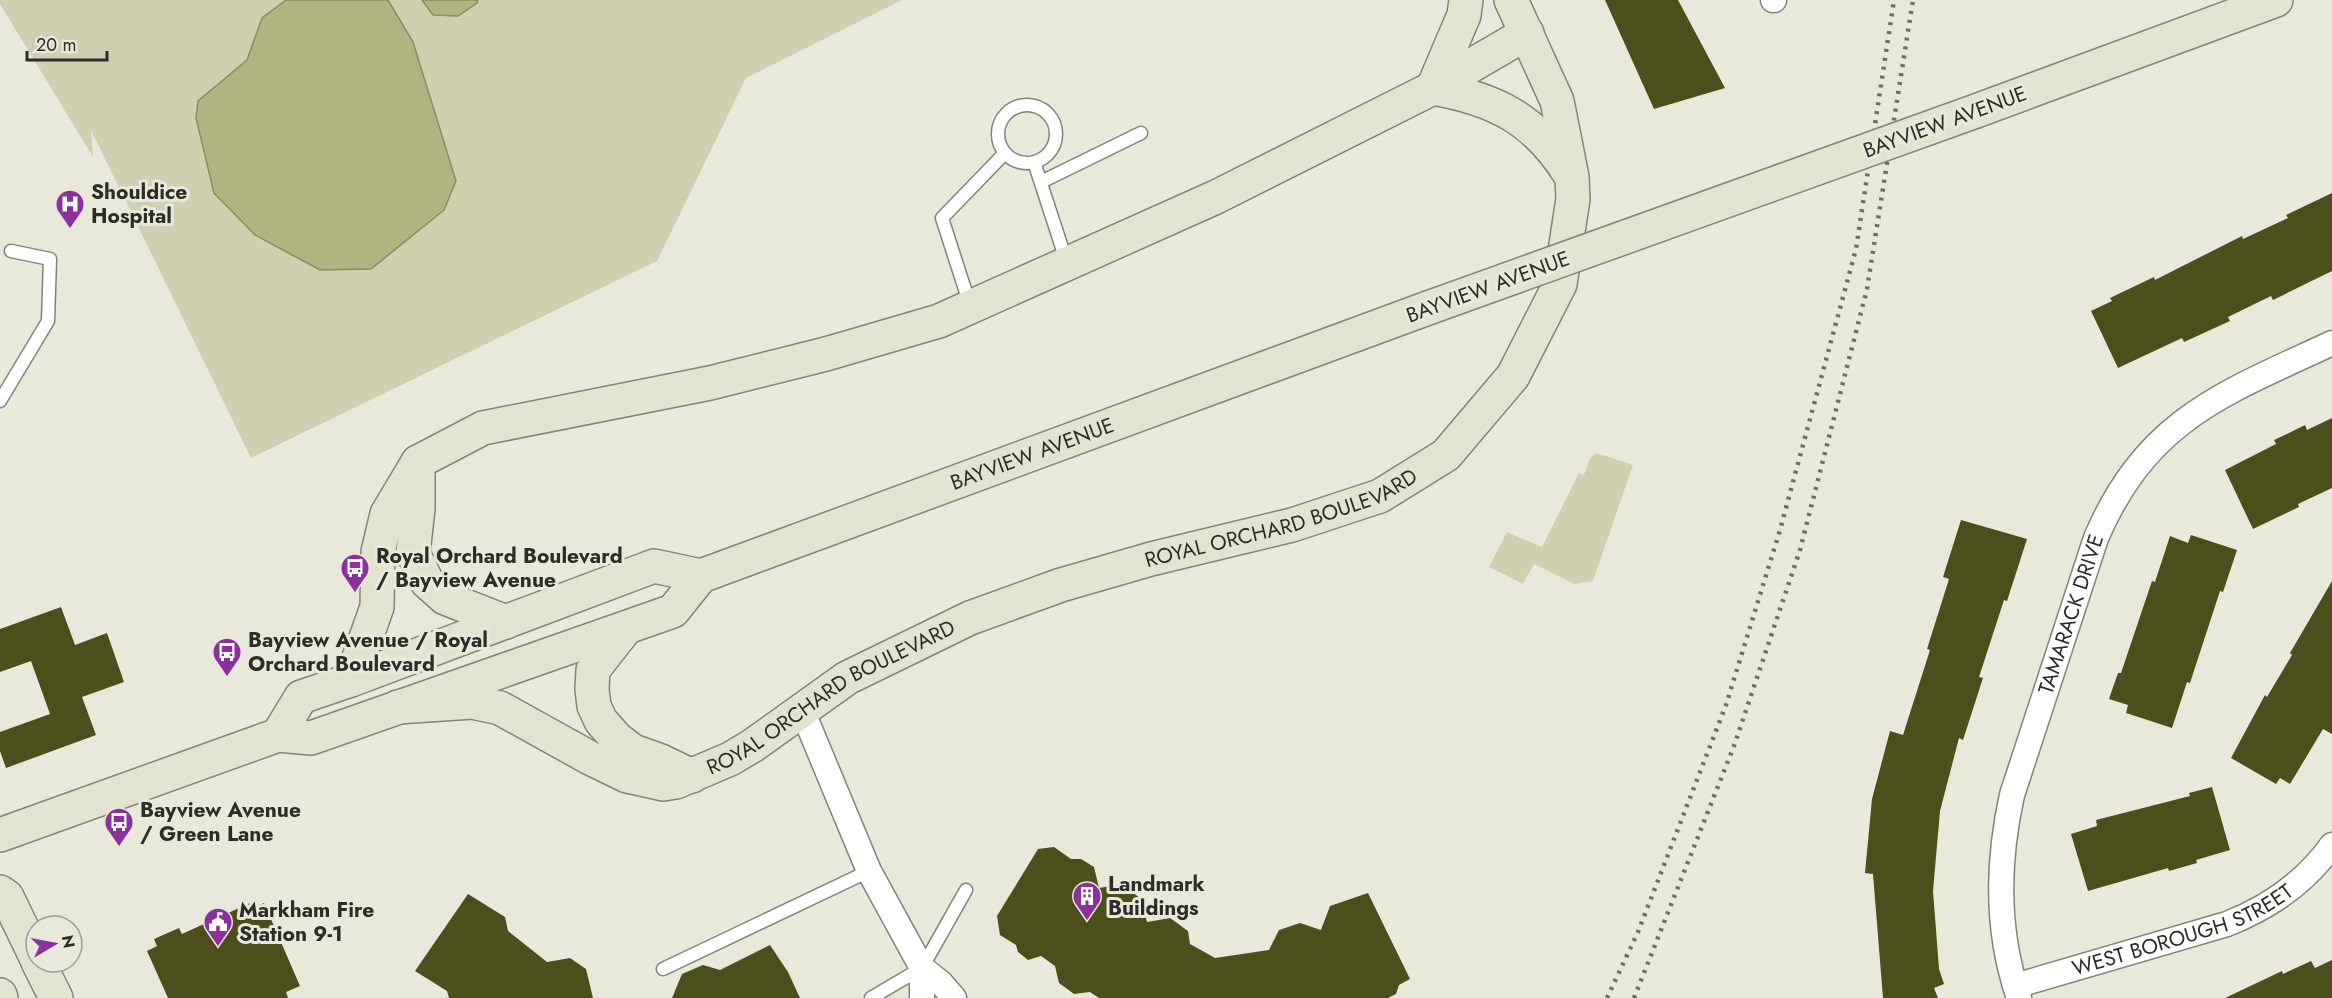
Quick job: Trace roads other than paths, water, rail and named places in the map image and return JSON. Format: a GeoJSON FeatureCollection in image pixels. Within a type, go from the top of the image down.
{"type":"FeatureCollection","features":[{"type":"Feature","properties":{"kind":"main road"},"geometry":{"type":"LineString","coordinates":[[1433,88],[1464,15],[1466,0]]}},
{"type":"Feature","properties":{"kind":"main road","name":"ROYAL ORCHARD BOULEVARD"},"geometry":{"type":"LineString","coordinates":[[398,707],[472,702],[500,708],[627,776],[663,784],[676,782],[730,759],[752,746],[848,678],[970,618],[1061,585],[1151,559],[1292,525],[1380,495],[1446,455],[1513,376],[1560,284],[1573,199],[1572,177],[1557,101],[1511,0]]}},
{"type":"Feature","properties":{"kind":"main road","name":"BAYVIEW AVENUE"},"geometry":{"type":"LineString","coordinates":[[701,576],[1428,308],[1976,111],[2276,0]]}},
{"type":"Feature","properties":{"kind":"main road"},"geometry":{"type":"LineString","coordinates":[[351,680],[377,607],[378,552],[387,514],[418,462],[483,428],[710,383],[849,348],[939,321],[1216,197],[1433,88],[1527,33]]}},
{"type":"Feature","properties":{"kind":"main road"},"geometry":{"type":"LineString","coordinates":[[1433,88],[1478,99],[1517,116],[1555,152],[1572,177]]}},
{"type":"Feature","properties":{"kind":"main road"},"geometry":{"type":"LineString","coordinates":[[418,462],[418,509],[413,553],[427,582],[445,598],[507,622]]}},
{"type":"Feature","properties":{"kind":"main road"},"geometry":{"type":"LineString","coordinates":[[0,835],[278,735],[311,738],[673,611],[701,576],[654,566],[301,697],[278,735]]}},
{"type":"Feature","properties":{"kind":"main road"},"geometry":{"type":"LineString","coordinates":[[626,628],[593,670],[592,689],[601,722],[633,751],[662,761],[692,776]]}},
{"type":"Feature","properties":{"kind":"main road"},"geometry":{"type":"LineString","coordinates":[[0,892],[7,897],[24,932]]}},
{"type":"Feature","properties":{"kind":"main road"},"geometry":{"type":"LineString","coordinates":[[44,974],[56,998]]}},
{"type":"Feature","properties":{"kind":"street","name":"TAMARACK DRIVE"},"geometry":{"type":"LineString","coordinates":[[2017,992],[2006,944],[2001,906],[2001,864],[2005,828],[2012,795],[2090,557],[2108,510],[2141,461],[2163,437],[2190,415],[2226,393],[2332,343]]}},
{"type":"Feature","properties":{"kind":"street"},"geometry":{"type":"LineString","coordinates":[[802,710],[869,871],[922,968],[941,983],[954,998]]}},
{"type":"Feature","properties":{"kind":"street","name":"WEST BOROUGH STREET"},"geometry":{"type":"LineString","coordinates":[[2017,992],[2249,915],[2288,891],[2306,876],[2332,845]]}},
{"type":"Feature","properties":{"kind":"street"},"geometry":{"type":"LineString","coordinates":[[921,998],[922,968]]}},
{"type":"Feature","properties":{"kind":"lane"},"geometry":{"type":"LineString","coordinates":[[1028,105],[1046,112],[1056,129],[1052,148],[1046,155],[1034,162],[1021,163],[1005,153],[998,136],[1002,118],[1009,111],[1017,106],[1028,105]]}},
{"type":"Feature","properties":{"kind":"lane"},"geometry":{"type":"LineString","coordinates":[[1041,182],[1140,133]]}},
{"type":"Feature","properties":{"kind":"lane"},"geometry":{"type":"LineString","coordinates":[[970,307],[942,218],[1005,153]]}},
{"type":"Feature","properties":{"kind":"lane"},"geometry":{"type":"LineString","coordinates":[[1034,162],[1067,264]]}},
{"type":"Feature","properties":{"kind":"lane"},"geometry":{"type":"LineString","coordinates":[[0,401],[48,321],[50,259],[11,251]]}},
{"type":"Feature","properties":{"kind":"lane"},"geometry":{"type":"LineString","coordinates":[[663,969],[869,871]]}},
{"type":"Feature","properties":{"kind":"lane"},"geometry":{"type":"LineString","coordinates":[[871,998],[922,968],[966,890]]}},
{"type":"Feature","properties":{"kind":"railway"},"geometry":{"type":"LineString","coordinates":[[1607,998],[1638,932],[1726,705],[1780,530],[1856,249],[1894,0]]}},
{"type":"Feature","properties":{"kind":"railway"},"geometry":{"type":"LineString","coordinates":[[1634,998],[1734,746],[1800,550],[1867,289],[1913,0]]}},
{"type":"Feature","properties":{"kind":"place","name":"Shouldice Hospital"},"geometry":{"type":"Point","coordinates":[70,230]}},
{"type":"Feature","properties":{"kind":"place","name":"Royal Orchard Boulevard / Bayview Avenue"},"geometry":{"type":"Point","coordinates":[355,594]}},
{"type":"Feature","properties":{"kind":"place","name":"Bayview Avenue / Royal Orchard Boulevard"},"geometry":{"type":"Point","coordinates":[227,678]}},
{"type":"Feature","properties":{"kind":"place","name":"Bayview Avenue / Green Lane"},"geometry":{"type":"Point","coordinates":[119,848]}},
{"type":"Feature","properties":{"kind":"place","name":"Landmark Buildings"},"geometry":{"type":"Point","coordinates":[1087,922]}},
{"type":"Feature","properties":{"kind":"place","name":"Markham Fire Station 9-1"},"geometry":{"type":"Point","coordinates":[218,948]}}]}
